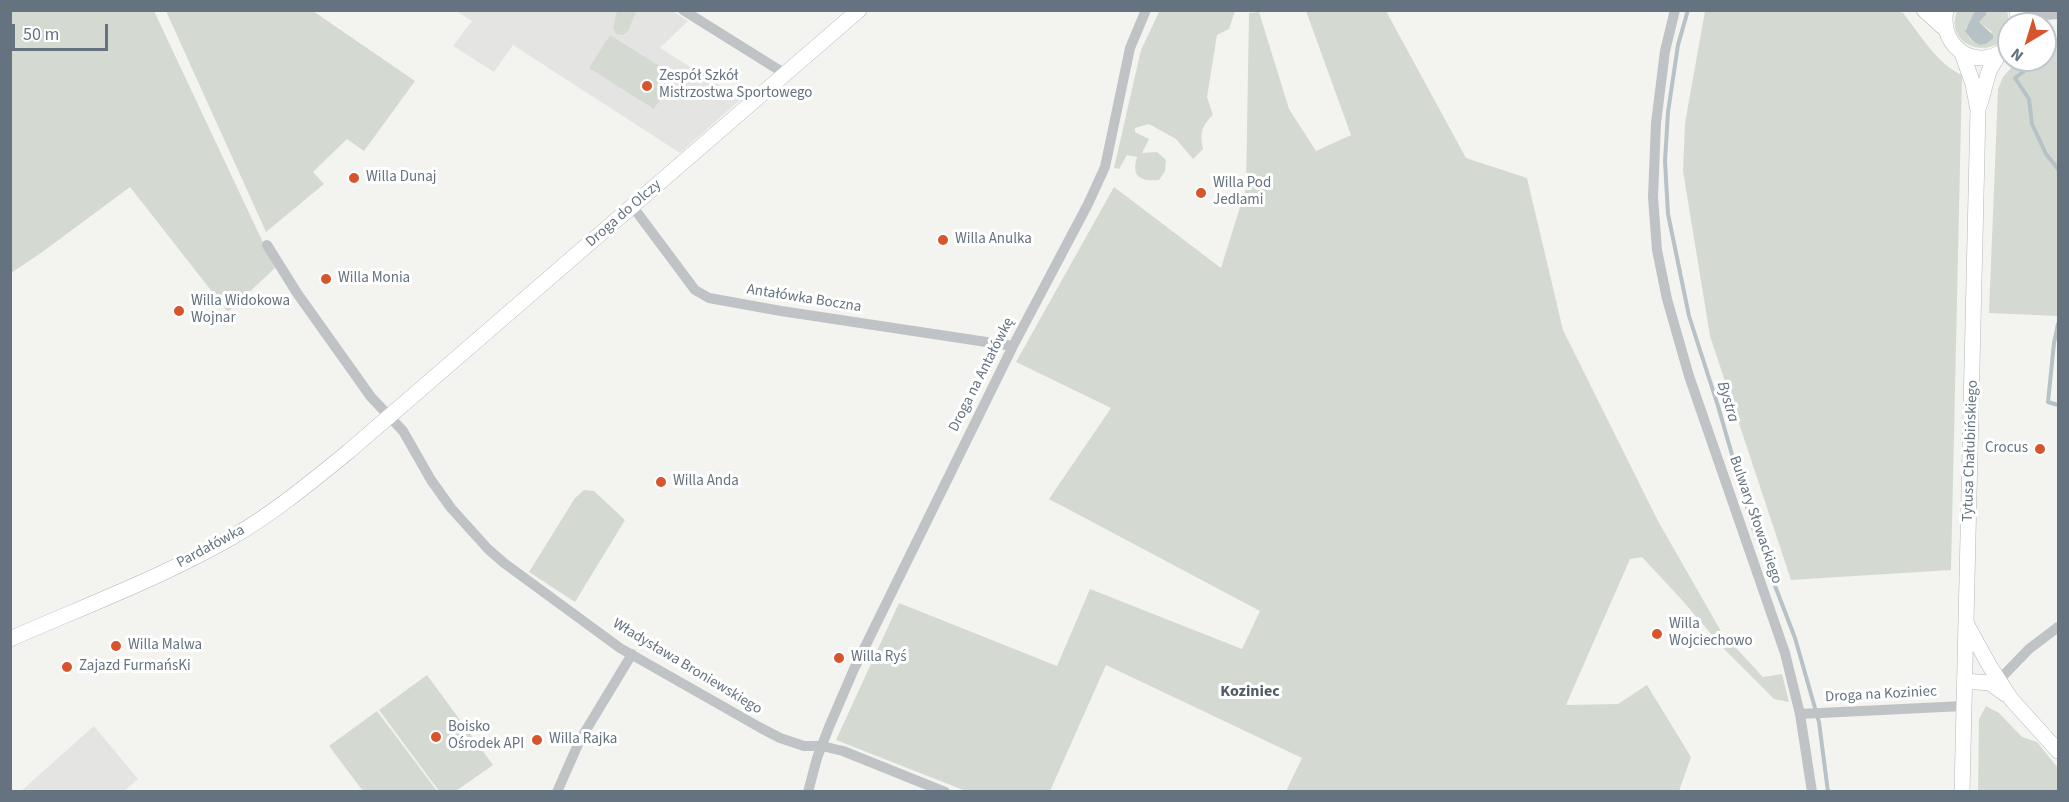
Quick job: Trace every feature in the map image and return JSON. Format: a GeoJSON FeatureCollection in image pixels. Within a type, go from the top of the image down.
{"type":"FeatureCollection","features":[{"type":"Feature","properties":{"kind":"street"},"geometry":{"type":"LineString","coordinates":[[683,10],[778,70],[784,77]]}},
{"type":"Feature","properties":{"kind":"street","name":"Droga do Olczy"},"geometry":{"type":"LineString","coordinates":[[388,417],[859,10]]}},
{"type":"Feature","properties":{"kind":"street","name":"Droga na Antałówkę"},"geometry":{"type":"LineString","coordinates":[[808,792],[817,758],[854,669],[1105,167],[1130,48],[1146,10]]}},
{"type":"Feature","properties":{"kind":"street","name":"Bulwary Słowackiego"},"geometry":{"type":"LineString","coordinates":[[1675,10],[1665,51],[1656,123],[1653,203],[1657,250],[1667,299],[1689,376],[1779,633],[1803,714],[1812,792]]}},
{"type":"Feature","properties":{"kind":"street","name":"Tytusa Chałubińskiego"},"geometry":{"type":"LineString","coordinates":[[1924,10],[1945,28],[1951,42],[1962,53],[1970,71],[1978,110],[1962,792]]}},
{"type":"Feature","properties":{"kind":"street"},"geometry":{"type":"LineString","coordinates":[[1945,28],[1946,10]]}},
{"type":"Feature","properties":{"kind":"street"},"geometry":{"type":"LineString","coordinates":[[1962,53],[1979,58],[1997,52]]}},
{"type":"Feature","properties":{"kind":"street","name":"Tytusa Chałubińskiego"},"geometry":{"type":"LineString","coordinates":[[1978,110],[1989,71],[1997,60]]}},
{"type":"Feature","properties":{"kind":"street","name":"Antałówka Boczna"},"geometry":{"type":"LineString","coordinates":[[633,207],[696,290],[708,298],[1014,346]]}},
{"type":"Feature","properties":{"kind":"street","name":"Władysława Broniewskiego"},"geometry":{"type":"LineString","coordinates":[[267,245],[297,293],[371,397],[403,431],[447,503],[488,549],[521,577],[632,654],[780,738],[804,746],[822,746],[851,754],[945,792]]}},
{"type":"Feature","properties":{"kind":"street","name":"Pardałówka"},"geometry":{"type":"LineString","coordinates":[[10,639],[171,568],[235,535],[307,485],[388,417]]}},
{"type":"Feature","properties":{"kind":"street"},"geometry":{"type":"LineString","coordinates":[[1966,623],[2011,699],[2058,751]]}},
{"type":"Feature","properties":{"kind":"street"},"geometry":{"type":"LineString","coordinates":[[1999,680],[2030,649],[2058,627]]}},
{"type":"Feature","properties":{"kind":"street"},"geometry":{"type":"LineString","coordinates":[[557,792],[580,740],[632,654]]}},
{"type":"Feature","properties":{"kind":"street"},"geometry":{"type":"LineString","coordinates":[[1964,681],[1990,683],[2011,699]]}},
{"type":"Feature","properties":{"kind":"street","name":"Droga na Koziniec"},"geometry":{"type":"LineString","coordinates":[[1803,714],[1963,706]]}},
{"type":"Feature","properties":{"kind":"shaded area"},"geometry":{"type":"Polygon","coordinates":[[[1160,10],[1235,11],[1229,29],[1217,35],[1207,97],[1213,115],[1202,131],[1203,149],[1193,159],[1176,139],[1149,124],[1135,128],[1135,132],[1149,139],[1142,153],[1157,152],[1166,160],[1165,171],[1159,180],[1147,180],[1142,179],[1136,173],[1137,157],[1127,155],[1119,169],[1114,168],[1141,50],[1160,10]]]}},
{"type":"Feature","properties":{"kind":"shaded area"},"geometry":{"type":"Polygon","coordinates":[[[10,11],[154,11],[275,268],[228,312],[130,187],[11,273],[10,11]]]}},
{"type":"Feature","properties":{"kind":"shaded area"},"geometry":{"type":"Polygon","coordinates":[[[166,11],[313,11],[415,81],[364,151],[347,139],[313,172],[324,184],[266,232],[166,11]]]}},
{"type":"Feature","properties":{"kind":"shaded area","name":"Zespół Szkół Mistrzostwa Sportowego"},"geometry":{"type":"Polygon","coordinates":[[[456,11],[672,11],[688,21],[660,48],[741,99],[680,153],[513,45],[494,72],[453,46],[472,21],[456,11]]]}},
{"type":"Feature","properties":{"kind":"shaded area"},"geometry":{"type":"Polygon","coordinates":[[[617,11],[636,12],[628,31],[623,35],[616,34],[613,28],[617,11]]]}},
{"type":"Feature","properties":{"kind":"shaded area"},"geometry":{"type":"Polygon","coordinates":[[[1306,11],[1386,11],[1466,158],[1527,178],[1563,330],[1658,521],[1722,633],[1763,677],[1782,674],[1789,702],[1774,699],[1725,650],[1642,557],[1630,559],[1566,705],[1618,704],[1647,685],[1691,757],[1679,791],[1286,791],[1302,758],[1106,665],[1050,791],[966,791],[836,740],[899,603],[1057,666],[1090,589],[1242,649],[1260,611],[1049,499],[1111,408],[1016,362],[1114,187],[1221,268],[1246,188],[1249,13],[1259,12],[1289,109],[1316,151],[1351,135],[1306,11]]]}},
{"type":"Feature","properties":{"kind":"shaded area"},"geometry":{"type":"Polygon","coordinates":[[[1705,11],[1895,11],[1903,13],[1937,56],[1962,75],[1951,570],[1791,580],[1710,336],[1683,171],[1685,123],[1705,11]]]}},
{"type":"Feature","properties":{"kind":"shaded area"},"geometry":{"type":"Polygon","coordinates":[[[1957,11],[1975,11],[1965,29],[1970,39],[1981,44],[1992,32],[1979,22],[1986,15],[1986,11],[2007,11],[1997,12],[1997,43],[1993,46],[1981,48],[1969,45],[1960,38],[1955,26],[1957,11]]]}},
{"type":"Feature","properties":{"kind":"shaded area"},"geometry":{"type":"Polygon","coordinates":[[[1975,11],[1986,11],[1986,15],[1979,22],[1993,35],[1989,42],[1981,45],[1974,42],[1965,31],[1975,11]]]}},
{"type":"Feature","properties":{"kind":"shaded area"},"geometry":{"type":"Polygon","coordinates":[[[610,35],[675,76],[654,109],[589,68],[610,35]]]}},
{"type":"Feature","properties":{"kind":"shaded area"},"geometry":{"type":"Polygon","coordinates":[[[2057,40],[2058,316],[1989,313],[1998,89],[2007,72],[2057,72],[2057,40]]]}},
{"type":"Feature","properties":{"kind":"shaded area"},"geometry":{"type":"Polygon","coordinates":[[[584,490],[594,491],[625,520],[575,602],[529,572],[575,498],[584,490]]]}},
{"type":"Feature","properties":{"kind":"shaded area","name":"Boisko Ośrodek API"},"geometry":{"type":"Polygon","coordinates":[[[427,675],[493,765],[456,791],[439,791],[379,710],[427,675]]]}},
{"type":"Feature","properties":{"kind":"shaded area"},"geometry":{"type":"Polygon","coordinates":[[[1986,706],[1999,713],[2022,737],[2037,742],[2058,768],[2058,791],[1978,791],[1979,719],[1986,706]]]}},
{"type":"Feature","properties":{"kind":"shaded area","name":"Boisko Ośrodek API"},"geometry":{"type":"Polygon","coordinates":[[[377,711],[437,791],[363,791],[329,746],[377,711]]]}},
{"type":"Feature","properties":{"kind":"shaded area"},"geometry":{"type":"Polygon","coordinates":[[[94,726],[138,779],[124,791],[21,791],[94,726]]]}},
{"type":"Feature","properties":{"kind":"waterway","name":"Bystra"},"geometry":{"type":"LineString","coordinates":[[1688,10],[1678,45],[1668,112],[1665,161],[1668,214],[1689,316],[1754,531],[1795,638],[1819,722],[1828,792]]}},
{"type":"Feature","properties":{"kind":"waterway"},"geometry":{"type":"LineString","coordinates":[[2023,72],[2015,78],[2029,99],[2032,124],[2046,154],[2058,169]]}},
{"type":"Feature","properties":{"kind":"waterway"},"geometry":{"type":"LineString","coordinates":[[2058,324],[2048,402],[2058,405]]}},
{"type":"Feature","properties":{"kind":"place","name":"Zespół Szkół Mistrzostwa Sportowego"},"geometry":{"type":"Point","coordinates":[647,86]}},
{"type":"Feature","properties":{"kind":"place","name":"Willa Dunaj"},"geometry":{"type":"Point","coordinates":[354,178]}},
{"type":"Feature","properties":{"kind":"place","name":"Willa Pod Jedlami"},"geometry":{"type":"Point","coordinates":[1201,193]}},
{"type":"Feature","properties":{"kind":"place","name":"Willa Anulka"},"geometry":{"type":"Point","coordinates":[943,240]}},
{"type":"Feature","properties":{"kind":"place","name":"Willa Monia"},"geometry":{"type":"Point","coordinates":[326,279]}},
{"type":"Feature","properties":{"kind":"place","name":"Willa Widokowa Wojnar"},"geometry":{"type":"Point","coordinates":[179,311]}},
{"type":"Feature","properties":{"kind":"place","name":"Crocus"},"geometry":{"type":"Point","coordinates":[2040,449]}},
{"type":"Feature","properties":{"kind":"place","name":"Willa Anda"},"geometry":{"type":"Point","coordinates":[661,482]}},
{"type":"Feature","properties":{"kind":"place","name":"Willa Wojciechowo"},"geometry":{"type":"Point","coordinates":[1657,634]}},
{"type":"Feature","properties":{"kind":"place","name":"Willa Malwa"},"geometry":{"type":"Point","coordinates":[116,646]}},
{"type":"Feature","properties":{"kind":"place","name":"Willa Ryś"},"geometry":{"type":"Point","coordinates":[839,658]}},
{"type":"Feature","properties":{"kind":"place","name":"Zajazd FurmańsKi"},"geometry":{"type":"Point","coordinates":[67,667]}},
{"type":"Feature","properties":{"kind":"place","name":"Boisko Ośrodek API"},"geometry":{"type":"Point","coordinates":[436,737]}},
{"type":"Feature","properties":{"kind":"place","name":"Willa Rajka"},"geometry":{"type":"Point","coordinates":[537,740]}},
{"type":"Feature","properties":{"kind":"district","name":"Koziniec"},"geometry":{"type":"Point","coordinates":[1250,692]}}]}
